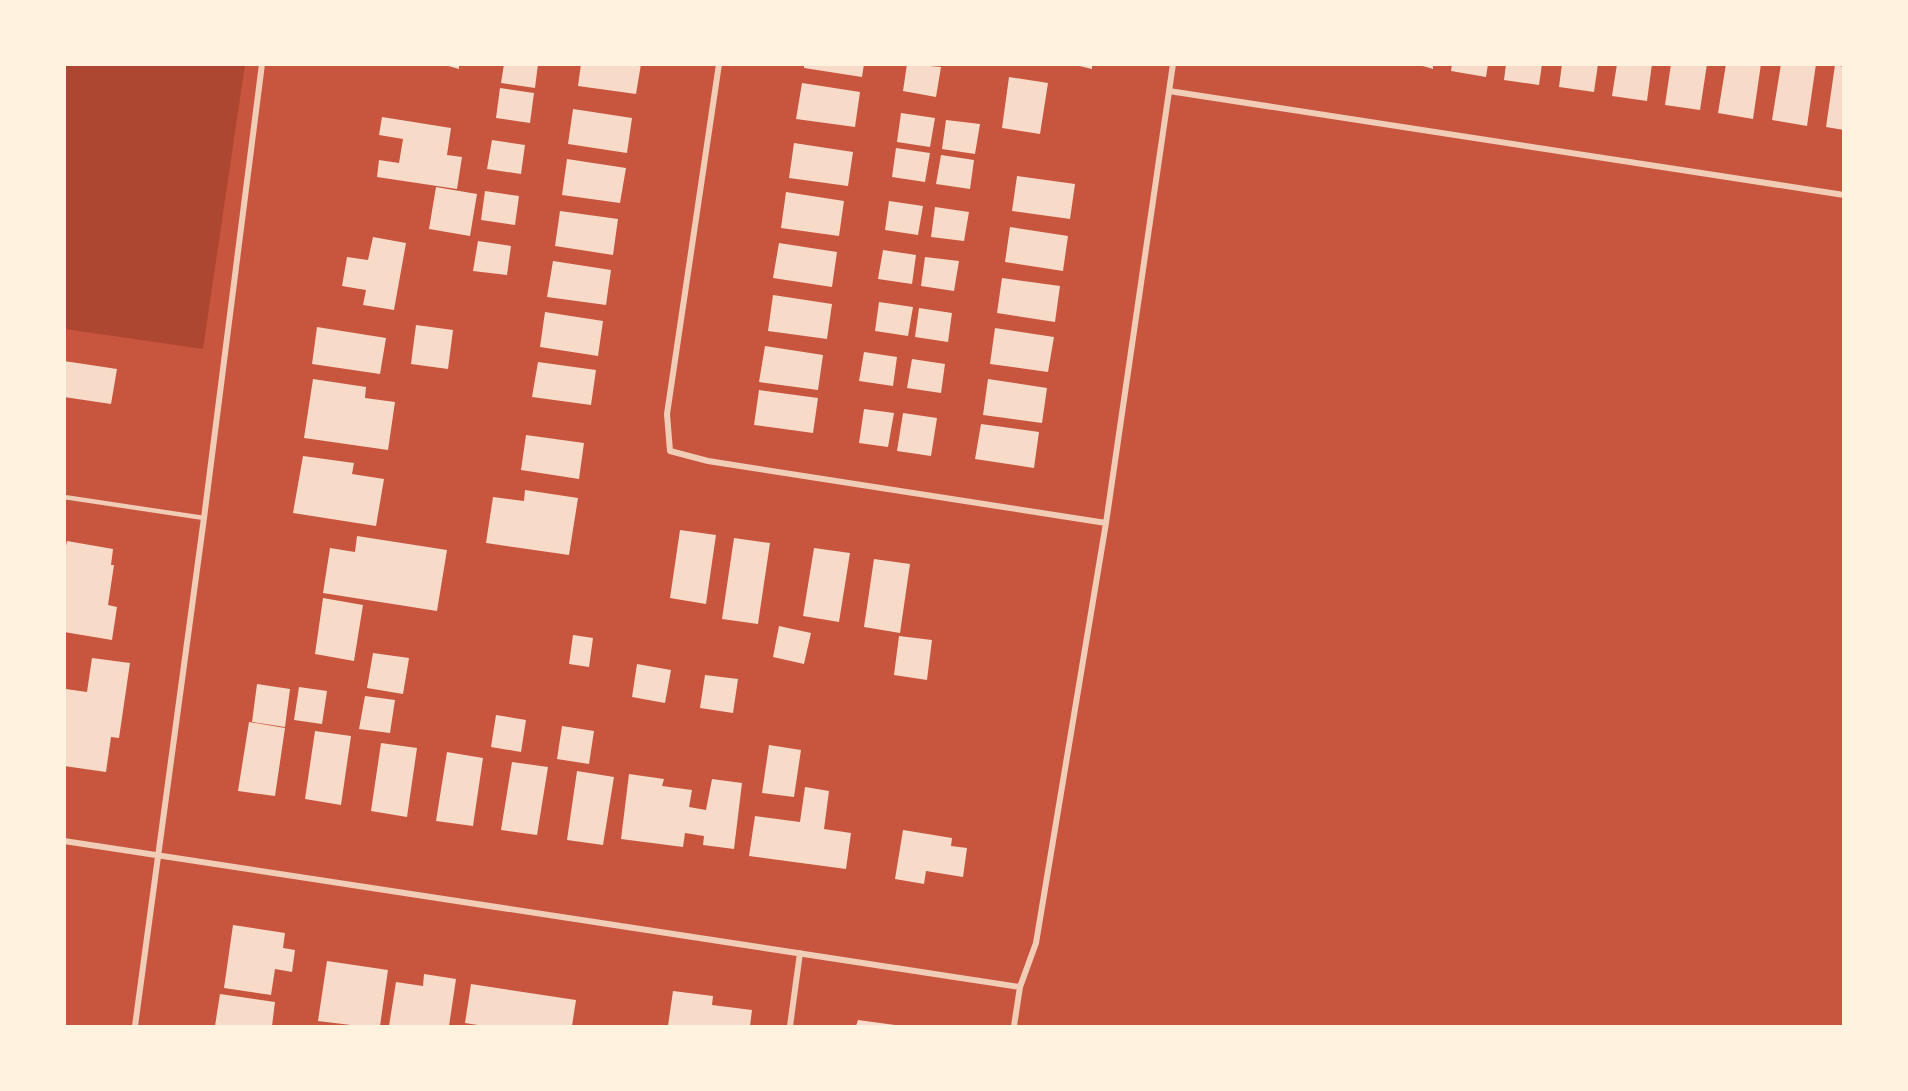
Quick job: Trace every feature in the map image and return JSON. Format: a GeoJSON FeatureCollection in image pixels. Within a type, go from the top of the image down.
{"type":"FeatureCollection","features":[{"type":"Feature","properties":{"kind":"street"},"geometry":{"type":"LineString","coordinates":[[135,1026],[204,518],[262,64]]}},
{"type":"Feature","properties":{"kind":"street"},"geometry":{"type":"LineString","coordinates":[[719,64],[667,414],[670,451],[708,461],[1106,523]]}},
{"type":"Feature","properties":{"kind":"street"},"geometry":{"type":"LineString","coordinates":[[1014,1026],[1020,987],[1036,943],[1106,523],[1173,64]]}},
{"type":"Feature","properties":{"kind":"street"},"geometry":{"type":"LineString","coordinates":[[1169,91],[1844,195]]}},
{"type":"Feature","properties":{"kind":"street"},"geometry":{"type":"LineString","coordinates":[[64,842],[1020,987]]}},
{"type":"Feature","properties":{"kind":"street"},"geometry":{"type":"LineString","coordinates":[[790,1026],[800,953]]}},
{"type":"Feature","properties":{"kind":"lane"},"geometry":{"type":"LineString","coordinates":[[64,497],[204,518]]}},
{"type":"Feature","properties":{"kind":"shaded area"},"geometry":{"type":"Polygon","coordinates":[[[64,65],[245,65],[203,349],[65,329],[64,65]]]}},
{"type":"Feature","properties":{"kind":"building"},"geometry":{"type":"Polygon","coordinates":[[[441,64],[459,64],[459,69],[441,64]]]}},
{"type":"Feature","properties":{"kind":"building"},"geometry":{"type":"Polygon","coordinates":[[[504,64],[538,64],[535,88],[501,83],[504,64]]]}},
{"type":"Feature","properties":{"kind":"building"},"geometry":{"type":"Polygon","coordinates":[[[581,64],[641,64],[636,94],[578,86],[581,64]]]}},
{"type":"Feature","properties":{"kind":"building"},"geometry":{"type":"Polygon","coordinates":[[[804,64],[864,64],[862,77],[804,68],[804,64]]]}},
{"type":"Feature","properties":{"kind":"building"},"geometry":{"type":"Polygon","coordinates":[[[907,64],[941,67],[936,97],[903,91],[907,64]]]}},
{"type":"Feature","properties":{"kind":"building"},"geometry":{"type":"Polygon","coordinates":[[[1071,64],[1092,64],[1092,69],[1071,64]]]}},
{"type":"Feature","properties":{"kind":"building"},"geometry":{"type":"Polygon","coordinates":[[[1416,64],[1433,64],[1433,69],[1416,64]]]}},
{"type":"Feature","properties":{"kind":"building"},"geometry":{"type":"Polygon","coordinates":[[[1452,64],[1488,64],[1486,77],[1451,71],[1452,64]]]}},
{"type":"Feature","properties":{"kind":"building"},"geometry":{"type":"Polygon","coordinates":[[[1506,64],[1542,64],[1539,85],[1504,80],[1506,64]]]}},
{"type":"Feature","properties":{"kind":"building"},"geometry":{"type":"Polygon","coordinates":[[[1562,64],[1598,64],[1594,92],[1559,87],[1562,64]]]}},
{"type":"Feature","properties":{"kind":"building"},"geometry":{"type":"Polygon","coordinates":[[[1617,64],[1652,64],[1647,101],[1612,96],[1617,64]]]}},
{"type":"Feature","properties":{"kind":"building"},"geometry":{"type":"Polygon","coordinates":[[[1671,64],[1707,64],[1700,110],[1665,105],[1671,64]]]}},
{"type":"Feature","properties":{"kind":"building"},"geometry":{"type":"Polygon","coordinates":[[[1726,64],[1761,64],[1753,119],[1718,113],[1726,64]]]}},
{"type":"Feature","properties":{"kind":"building"},"geometry":{"type":"Polygon","coordinates":[[[1781,64],[1816,64],[1807,126],[1772,120],[1781,64]]]}},
{"type":"Feature","properties":{"kind":"building"},"geometry":{"type":"Polygon","coordinates":[[[1835,65],[1844,67],[1844,130],[1826,127],[1835,65]]]}},
{"type":"Feature","properties":{"kind":"building"},"geometry":{"type":"Polygon","coordinates":[[[1009,77],[1048,83],[1040,134],[1002,128],[1009,77]]]}},
{"type":"Feature","properties":{"kind":"building"},"geometry":{"type":"Polygon","coordinates":[[[802,83],[860,92],[855,127],[796,119],[802,83]]]}},
{"type":"Feature","properties":{"kind":"building"},"geometry":{"type":"Polygon","coordinates":[[[500,88],[534,93],[530,123],[496,118],[500,88]]]}},
{"type":"Feature","properties":{"kind":"building"},"geometry":{"type":"Polygon","coordinates":[[[573,109],[632,118],[627,153],[568,144],[573,109]]]}},
{"type":"Feature","properties":{"kind":"building"},"geometry":{"type":"Polygon","coordinates":[[[901,113],[935,118],[930,147],[897,142],[901,113]]]}},
{"type":"Feature","properties":{"kind":"building"},"geometry":{"type":"Polygon","coordinates":[[[382,117],[451,128],[447,155],[462,157],[457,189],[377,177],[379,160],[399,163],[403,139],[379,135],[382,117]]]}},
{"type":"Feature","properties":{"kind":"building"},"geometry":{"type":"Polygon","coordinates":[[[946,120],[980,124],[975,154],[942,149],[946,120]]]}},
{"type":"Feature","properties":{"kind":"building"},"geometry":{"type":"Polygon","coordinates":[[[492,140],[525,145],[521,174],[487,169],[492,140]]]}},
{"type":"Feature","properties":{"kind":"building"},"geometry":{"type":"Polygon","coordinates":[[[794,143],[853,152],[848,186],[789,178],[794,143]]]}},
{"type":"Feature","properties":{"kind":"building"},"geometry":{"type":"Polygon","coordinates":[[[896,148],[930,153],[925,182],[892,177],[896,148]]]}},
{"type":"Feature","properties":{"kind":"building"},"geometry":{"type":"Polygon","coordinates":[[[941,155],[974,160],[970,189],[936,184],[941,155]]]}},
{"type":"Feature","properties":{"kind":"building"},"geometry":{"type":"Polygon","coordinates":[[[567,159],[626,168],[620,203],[562,195],[567,159]]]}},
{"type":"Feature","properties":{"kind":"building"},"geometry":{"type":"Polygon","coordinates":[[[1017,176],[1075,184],[1070,219],[1012,211],[1017,176]]]}},
{"type":"Feature","properties":{"kind":"building"},"geometry":{"type":"Polygon","coordinates":[[[436,187],[477,194],[470,236],[429,229],[436,187]]]}},
{"type":"Feature","properties":{"kind":"building"},"geometry":{"type":"Polygon","coordinates":[[[485,191],[519,196],[515,225],[481,220],[485,191]]]}},
{"type":"Feature","properties":{"kind":"building"},"geometry":{"type":"Polygon","coordinates":[[[786,192],[844,201],[839,236],[781,228],[786,192]]]}},
{"type":"Feature","properties":{"kind":"building"},"geometry":{"type":"Polygon","coordinates":[[[889,201],[923,206],[918,235],[885,230],[889,201]]]}},
{"type":"Feature","properties":{"kind":"building"},"geometry":{"type":"Polygon","coordinates":[[[935,207],[969,212],[964,241],[931,237],[935,207]]]}},
{"type":"Feature","properties":{"kind":"building"},"geometry":{"type":"Polygon","coordinates":[[[560,211],[618,219],[613,255],[555,246],[560,211]]]}},
{"type":"Feature","properties":{"kind":"building"},"geometry":{"type":"Polygon","coordinates":[[[1010,227],[1068,236],[1063,271],[1005,262],[1010,227]]]}},
{"type":"Feature","properties":{"kind":"building"},"geometry":{"type":"Polygon","coordinates":[[[373,237],[406,243],[394,310],[363,305],[366,290],[342,286],[347,257],[368,260],[373,237]]]}},
{"type":"Feature","properties":{"kind":"building"},"geometry":{"type":"Polygon","coordinates":[[[478,241],[511,246],[507,275],[473,271],[478,241]]]}},
{"type":"Feature","properties":{"kind":"building"},"geometry":{"type":"Polygon","coordinates":[[[779,243],[837,252],[832,287],[773,278],[779,243]]]}},
{"type":"Feature","properties":{"kind":"building"},"geometry":{"type":"Polygon","coordinates":[[[883,250],[916,255],[912,284],[878,279],[883,250]]]}},
{"type":"Feature","properties":{"kind":"building"},"geometry":{"type":"Polygon","coordinates":[[[925,257],[959,261],[954,291],[921,286],[925,257]]]}},
{"type":"Feature","properties":{"kind":"building"},"geometry":{"type":"Polygon","coordinates":[[[553,261],[611,270],[606,305],[547,297],[553,261]]]}},
{"type":"Feature","properties":{"kind":"building"},"geometry":{"type":"Polygon","coordinates":[[[1002,278],[1060,286],[1055,322],[997,313],[1002,278]]]}},
{"type":"Feature","properties":{"kind":"building"},"geometry":{"type":"Polygon","coordinates":[[[773,295],[832,304],[827,339],[768,331],[773,295]]]}},
{"type":"Feature","properties":{"kind":"building"},"geometry":{"type":"Polygon","coordinates":[[[879,302],[913,307],[908,336],[875,331],[879,302]]]}},
{"type":"Feature","properties":{"kind":"building"},"geometry":{"type":"Polygon","coordinates":[[[919,308],[952,313],[948,342],[915,337],[919,308]]]}},
{"type":"Feature","properties":{"kind":"building"},"geometry":{"type":"Polygon","coordinates":[[[545,312],[603,321],[598,356],[540,347],[545,312]]]}},
{"type":"Feature","properties":{"kind":"building"},"geometry":{"type":"Polygon","coordinates":[[[416,325],[453,330],[448,369],[411,364],[416,325]]]}},
{"type":"Feature","properties":{"kind":"building"},"geometry":{"type":"Polygon","coordinates":[[[317,327],[386,338],[380,374],[312,364],[317,327]]]}},
{"type":"Feature","properties":{"kind":"building"},"geometry":{"type":"Polygon","coordinates":[[[995,328],[1054,337],[1048,372],[990,364],[995,328]]]}},
{"type":"Feature","properties":{"kind":"building"},"geometry":{"type":"Polygon","coordinates":[[[765,346],[823,355],[818,390],[759,382],[765,346]]]}},
{"type":"Feature","properties":{"kind":"building"},"geometry":{"type":"Polygon","coordinates":[[[864,352],[897,357],[893,386],[859,381],[864,352]]]}},
{"type":"Feature","properties":{"kind":"building"},"geometry":{"type":"Polygon","coordinates":[[[912,359],[945,364],[941,393],[907,388],[912,359]]]}},
{"type":"Feature","properties":{"kind":"building"},"geometry":{"type":"Polygon","coordinates":[[[64,361],[117,369],[111,404],[64,397],[64,361]]]}},
{"type":"Feature","properties":{"kind":"building"},"geometry":{"type":"Polygon","coordinates":[[[538,362],[596,370],[591,405],[532,397],[538,362]]]}},
{"type":"Feature","properties":{"kind":"building"},"geometry":{"type":"Polygon","coordinates":[[[313,379],[366,387],[365,398],[395,402],[388,450],[304,438],[313,379]]]}},
{"type":"Feature","properties":{"kind":"building"},"geometry":{"type":"Polygon","coordinates":[[[988,379],[1047,388],[1042,423],[983,415],[988,379]]]}},
{"type":"Feature","properties":{"kind":"building"},"geometry":{"type":"Polygon","coordinates":[[[759,390],[818,398],[813,433],[754,425],[759,390]]]}},
{"type":"Feature","properties":{"kind":"building"},"geometry":{"type":"Polygon","coordinates":[[[864,409],[894,413],[888,447],[859,443],[864,409]]]}},
{"type":"Feature","properties":{"kind":"building"},"geometry":{"type":"Polygon","coordinates":[[[903,413],[937,418],[931,456],[897,451],[903,413]]]}},
{"type":"Feature","properties":{"kind":"building"},"geometry":{"type":"Polygon","coordinates":[[[981,424],[1039,432],[1034,468],[975,459],[981,424]]]}},
{"type":"Feature","properties":{"kind":"building"},"geometry":{"type":"Polygon","coordinates":[[[526,435],[584,443],[579,479],[521,470],[526,435]]]}},
{"type":"Feature","properties":{"kind":"building"},"geometry":{"type":"Polygon","coordinates":[[[303,456],[354,463],[352,474],[384,479],[376,526],[293,513],[303,456]]]}},
{"type":"Feature","properties":{"kind":"building"},"geometry":{"type":"Polygon","coordinates":[[[525,490],[578,498],[569,555],[486,543],[493,497],[524,501],[525,490]]]}},
{"type":"Feature","properties":{"kind":"building"},"geometry":{"type":"Polygon","coordinates":[[[680,530],[716,535],[706,604],[670,598],[680,530]]]}},
{"type":"Feature","properties":{"kind":"building"},"geometry":{"type":"Polygon","coordinates":[[[357,536],[447,550],[437,611],[323,593],[330,548],[355,552],[357,536]]]}},
{"type":"Feature","properties":{"kind":"building"},"geometry":{"type":"Polygon","coordinates":[[[734,538],[770,543],[758,624],[722,619],[734,538]]]}},
{"type":"Feature","properties":{"kind":"building"},"geometry":{"type":"Polygon","coordinates":[[[67,541],[113,549],[111,565],[114,565],[108,605],[117,607],[112,640],[64,632],[64,555],[67,541]]]}},
{"type":"Feature","properties":{"kind":"building"},"geometry":{"type":"Polygon","coordinates":[[[814,548],[850,553],[839,622],[803,616],[814,548]]]}},
{"type":"Feature","properties":{"kind":"building"},"geometry":{"type":"Polygon","coordinates":[[[874,559],[910,564],[900,633],[864,627],[874,559]]]}},
{"type":"Feature","properties":{"kind":"building"},"geometry":{"type":"Polygon","coordinates":[[[323,598],[363,605],[354,661],[315,654],[323,598]]]}},
{"type":"Feature","properties":{"kind":"building"},"geometry":{"type":"Polygon","coordinates":[[[779,626],[811,633],[804,664],[773,657],[779,626]]]}},
{"type":"Feature","properties":{"kind":"building"},"geometry":{"type":"Polygon","coordinates":[[[573,635],[593,638],[589,667],[569,664],[573,635]]]}},
{"type":"Feature","properties":{"kind":"building"},"geometry":{"type":"Polygon","coordinates":[[[899,636],[932,640],[927,680],[894,675],[899,636]]]}},
{"type":"Feature","properties":{"kind":"building"},"geometry":{"type":"Polygon","coordinates":[[[373,653],[409,658],[403,694],[367,688],[373,653]]]}},
{"type":"Feature","properties":{"kind":"building"},"geometry":{"type":"Polygon","coordinates":[[[92,658],[130,663],[119,738],[111,737],[106,772],[64,766],[66,689],[87,692],[92,658]]]}},
{"type":"Feature","properties":{"kind":"building"},"geometry":{"type":"Polygon","coordinates":[[[637,664],[671,670],[665,703],[632,697],[637,664]]]}},
{"type":"Feature","properties":{"kind":"building"},"geometry":{"type":"Polygon","coordinates":[[[705,675],[738,679],[733,713],[700,708],[705,675]]]}},
{"type":"Feature","properties":{"kind":"building"},"geometry":{"type":"Polygon","coordinates":[[[257,684],[290,689],[285,727],[252,722],[257,684]]]}},
{"type":"Feature","properties":{"kind":"building"},"geometry":{"type":"Polygon","coordinates":[[[299,687],[327,691],[322,724],[294,720],[299,687]]]}},
{"type":"Feature","properties":{"kind":"building"},"geometry":{"type":"Polygon","coordinates":[[[365,696],[395,700],[390,733],[359,729],[365,696]]]}},
{"type":"Feature","properties":{"kind":"building"},"geometry":{"type":"Polygon","coordinates":[[[496,715],[526,720],[521,752],[491,747],[496,715]]]}},
{"type":"Feature","properties":{"kind":"building"},"geometry":{"type":"Polygon","coordinates":[[[249,722],[285,728],[275,796],[238,791],[249,722]]]}},
{"type":"Feature","properties":{"kind":"building"},"geometry":{"type":"Polygon","coordinates":[[[562,726],[594,731],[589,764],[557,759],[562,726]]]}},
{"type":"Feature","properties":{"kind":"building"},"geometry":{"type":"Polygon","coordinates":[[[315,731],[351,736],[341,805],[305,799],[315,731]]]}},
{"type":"Feature","properties":{"kind":"building"},"geometry":{"type":"Polygon","coordinates":[[[381,743],[417,748],[407,817],[371,811],[381,743]]]}},
{"type":"Feature","properties":{"kind":"building"},"geometry":{"type":"Polygon","coordinates":[[[769,745],[801,750],[794,797],[762,793],[769,745]]]}},
{"type":"Feature","properties":{"kind":"building"},"geometry":{"type":"Polygon","coordinates":[[[447,752],[483,758],[473,826],[436,821],[447,752]]]}},
{"type":"Feature","properties":{"kind":"building"},"geometry":{"type":"Polygon","coordinates":[[[512,762],[548,767],[537,835],[501,830],[512,762]]]}},
{"type":"Feature","properties":{"kind":"building"},"geometry":{"type":"Polygon","coordinates":[[[577,771],[614,777],[603,845],[567,840],[577,771]]]}},
{"type":"Feature","properties":{"kind":"building"},"geometry":{"type":"Polygon","coordinates":[[[629,774],[664,779],[662,786],[692,790],[689,807],[706,810],[712,779],[742,783],[734,849],[703,845],[704,836],[685,833],[683,847],[621,839],[629,774]]]}},
{"type":"Feature","properties":{"kind":"building"},"geometry":{"type":"Polygon","coordinates":[[[805,787],[829,791],[824,829],[851,833],[846,869],[749,856],[755,816],[800,822],[805,787]]]}},
{"type":"Feature","properties":{"kind":"building"},"geometry":{"type":"Polygon","coordinates":[[[903,830],[952,838],[951,846],[967,848],[963,877],[926,871],[924,884],[895,879],[903,830]]]}},
{"type":"Feature","properties":{"kind":"building"},"geometry":{"type":"Polygon","coordinates":[[[233,925],[285,933],[283,948],[295,950],[292,972],[275,969],[271,995],[224,988],[233,925]]]}},
{"type":"Feature","properties":{"kind":"building"},"geometry":{"type":"Polygon","coordinates":[[[327,961],[388,970],[380,1026],[318,1021],[327,961]]]}},
{"type":"Feature","properties":{"kind":"building"},"geometry":{"type":"Polygon","coordinates":[[[424,974],[456,979],[449,1026],[389,1026],[396,982],[423,986],[424,974]]]}},
{"type":"Feature","properties":{"kind":"building"},"geometry":{"type":"Polygon","coordinates":[[[471,984],[576,1000],[572,1026],[484,1026],[465,1023],[471,984]]]}},
{"type":"Feature","properties":{"kind":"building"},"geometry":{"type":"Polygon","coordinates":[[[673,991],[713,996],[712,1005],[752,1010],[750,1026],[668,1026],[673,991]]]}},
{"type":"Feature","properties":{"kind":"building"},"geometry":{"type":"Polygon","coordinates":[[[220,994],[275,1002],[272,1026],[215,1026],[220,994]]]}},
{"type":"Feature","properties":{"kind":"building"},"geometry":{"type":"Polygon","coordinates":[[[858,1020],[895,1025],[856,1026],[858,1020]]]}}]}
